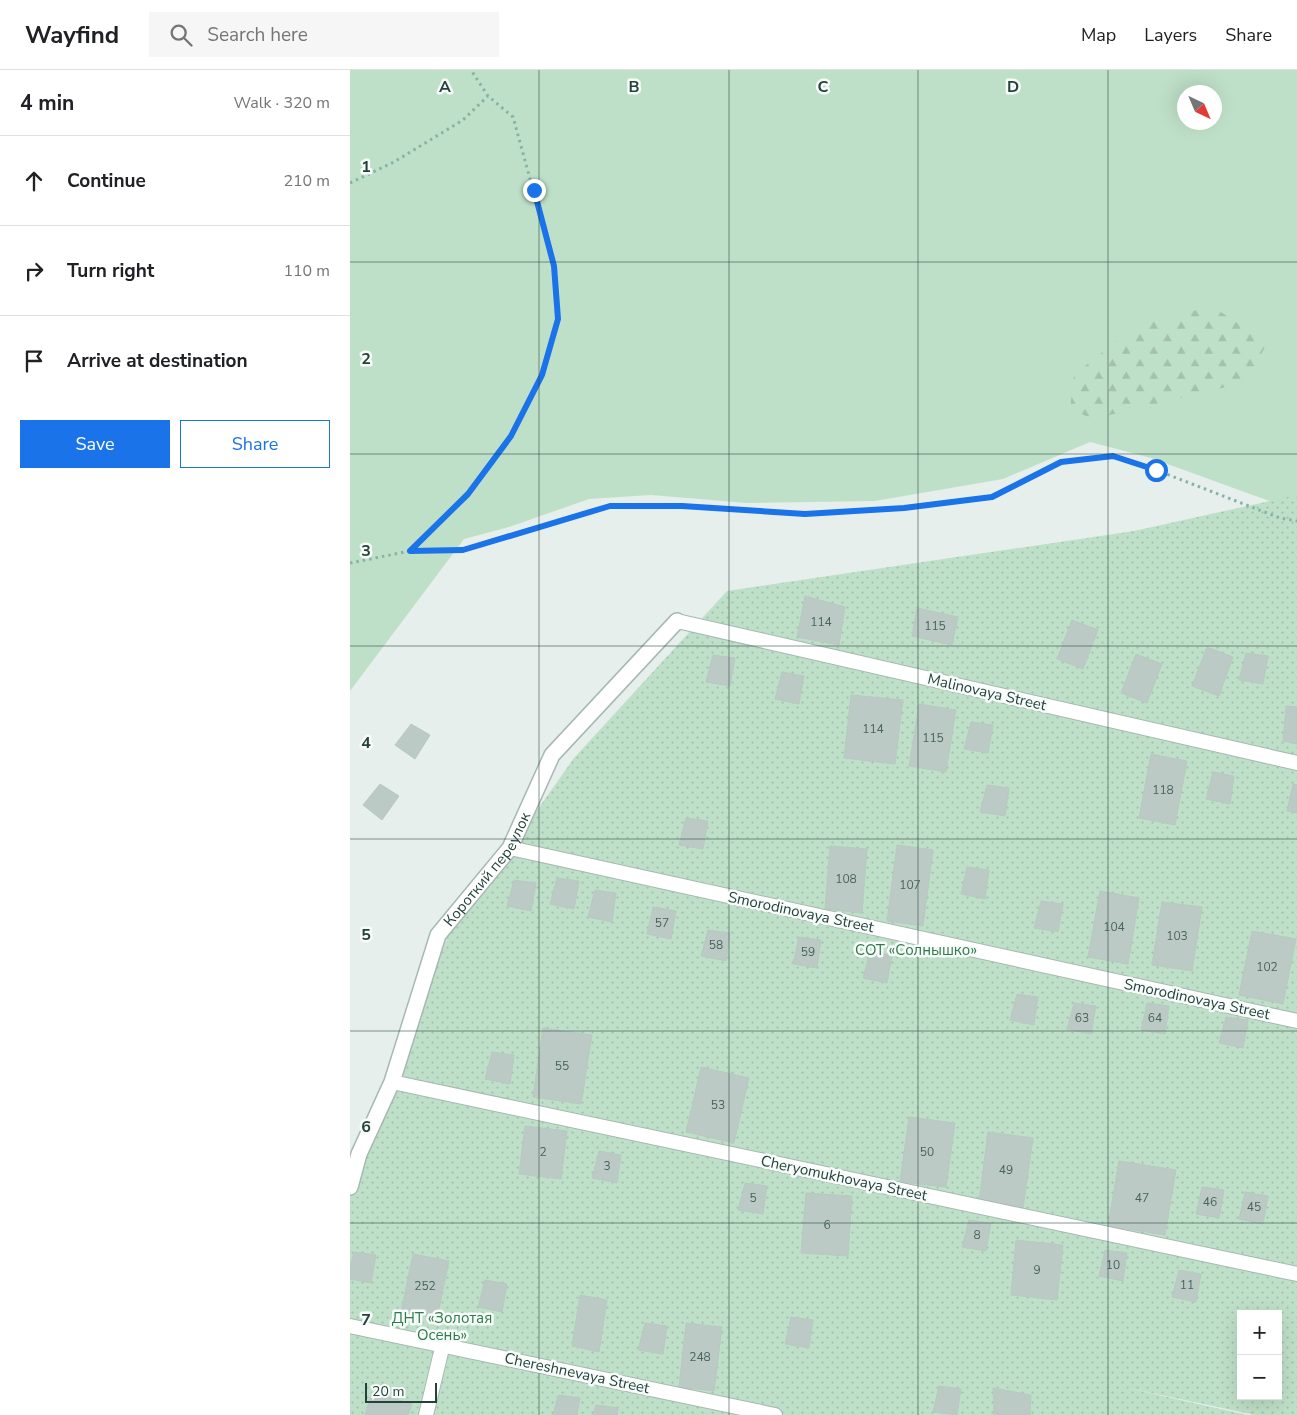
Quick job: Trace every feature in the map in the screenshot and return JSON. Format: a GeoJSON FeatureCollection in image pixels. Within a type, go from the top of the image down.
{"type":"FeatureCollection","features":[{"type":"Feature","properties":{"kind":"street","name":"Короткий переулок"},"geometry":{"type":"LineString","coordinates":[[350,1187],[354,1155],[392,1082],[438,935],[510,848],[552,754],[677,621]]}},
{"type":"Feature","properties":{"kind":"lane","name":"Malinovaya Street"},"geometry":{"type":"LineString","coordinates":[[677,621],[1297,763]]}},
{"type":"Feature","properties":{"kind":"lane","name":"Smorodinovaya Street"},"geometry":{"type":"LineString","coordinates":[[510,848],[1297,1021]]}},
{"type":"Feature","properties":{"kind":"lane","name":"Cheryomukhovaya Street"},"geometry":{"type":"LineString","coordinates":[[392,1082],[1297,1274]]}},
{"type":"Feature","properties":{"kind":"lane","name":"Chereshnevaya Street"},"geometry":{"type":"LineString","coordinates":[[350,1326],[775,1415]]}},
{"type":"Feature","properties":{"kind":"lane"},"geometry":{"type":"LineString","coordinates":[[426,1415],[443,1344]]}},
{"type":"Feature","properties":{"kind":"path"},"geometry":{"type":"LineString","coordinates":[[410,551],[468,494],[511,436],[542,375],[558,319],[554,266],[513,117],[488,96],[471,70]]}},
{"type":"Feature","properties":{"kind":"path"},"geometry":{"type":"LineString","coordinates":[[350,183],[394,162],[463,120],[488,96]]}},
{"type":"Feature","properties":{"kind":"path"},"geometry":{"type":"LineString","coordinates":[[350,563],[410,551],[463,550],[610,506],[682,506],[805,514],[904,508],[992,497],[1061,462],[1113,456],[1156,470],[1280,518],[1297,521]]}},
{"type":"Feature","properties":{"kind":"green space"},"geometry":{"type":"Polygon","coordinates":[[[350,70],[1297,70],[1297,511],[1151,458],[1090,442],[1003,479],[875,501],[747,503],[651,495],[589,499],[509,527],[464,539],[350,691],[350,70]]]}},
{"type":"Feature","properties":{"kind":"green space"},"geometry":{"type":"Polygon","coordinates":[[[1212,306],[1267,343],[1247,382],[1093,419],[1070,409],[1074,375],[1133,327],[1212,306]]]}},
{"type":"Feature","properties":{"kind":"green space","name":"СОТ «Солнышко»"},"geometry":{"type":"Polygon","coordinates":[[[1297,495],[1297,1415],[1255,1415],[1123,1387],[1247,1415],[350,1415],[350,1190],[448,936],[574,758],[727,591],[1134,531],[1297,495]]]}},
{"type":"Feature","properties":{"kind":"building"},"geometry":{"type":"Polygon","coordinates":[[[805,596],[845,607],[839,645],[797,637],[805,596]]]}},
{"type":"Feature","properties":{"kind":"building"},"geometry":{"type":"Polygon","coordinates":[[[917,608],[958,617],[952,645],[912,636],[917,608]]]}},
{"type":"Feature","properties":{"kind":"building"},"geometry":{"type":"Polygon","coordinates":[[[1072,620],[1098,630],[1083,669],[1057,659],[1072,620]]]}},
{"type":"Feature","properties":{"kind":"building"},"geometry":{"type":"Polygon","coordinates":[[[1207,647],[1233,657],[1219,696],[1192,686],[1207,647]]]}},
{"type":"Feature","properties":{"kind":"building"},"geometry":{"type":"Polygon","coordinates":[[[1246,653],[1268,656],[1263,684],[1239,680],[1246,653]]]}},
{"type":"Feature","properties":{"kind":"building"},"geometry":{"type":"Polygon","coordinates":[[[1136,654],[1162,664],[1147,703],[1121,693],[1136,654]]]}},
{"type":"Feature","properties":{"kind":"building"},"geometry":{"type":"Polygon","coordinates":[[[713,655],[735,658],[730,686],[706,682],[713,655]]]}},
{"type":"Feature","properties":{"kind":"building"},"geometry":{"type":"Polygon","coordinates":[[[782,672],[804,676],[799,704],[775,699],[782,672]]]}},
{"type":"Feature","properties":{"kind":"building"},"geometry":{"type":"Polygon","coordinates":[[[851,695],[903,700],[895,764],[844,758],[851,695]]]}},
{"type":"Feature","properties":{"kind":"building"},"geometry":{"type":"Polygon","coordinates":[[[919,704],[956,710],[946,772],[909,766],[919,704]]]}},
{"type":"Feature","properties":{"kind":"building"},"geometry":{"type":"Polygon","coordinates":[[[1286,706],[1297,707],[1297,744],[1283,741],[1286,706]]]}},
{"type":"Feature","properties":{"kind":"building"},"geometry":{"type":"Polygon","coordinates":[[[971,722],[993,725],[988,753],[964,749],[971,722]]]}},
{"type":"Feature","properties":{"kind":"building"},"geometry":{"type":"Polygon","coordinates":[[[411,724],[430,735],[415,759],[395,745],[411,724]]]}},
{"type":"Feature","properties":{"kind":"building"},"geometry":{"type":"Polygon","coordinates":[[[1151,754],[1187,761],[1175,825],[1139,818],[1151,754]]]}},
{"type":"Feature","properties":{"kind":"building"},"geometry":{"type":"Polygon","coordinates":[[[1213,772],[1234,776],[1230,804],[1206,799],[1213,772]]]}},
{"type":"Feature","properties":{"kind":"building"},"geometry":{"type":"Polygon","coordinates":[[[380,784],[399,796],[382,820],[363,805],[380,784]]]}},
{"type":"Feature","properties":{"kind":"building"},"geometry":{"type":"Polygon","coordinates":[[[1293,784],[1297,785],[1297,813],[1287,811],[1293,784]]]}},
{"type":"Feature","properties":{"kind":"building"},"geometry":{"type":"Polygon","coordinates":[[[987,785],[1009,788],[1005,816],[980,812],[987,785]]]}},
{"type":"Feature","properties":{"kind":"building"},"geometry":{"type":"Polygon","coordinates":[[[686,818],[708,821],[703,849],[679,845],[686,818]]]}},
{"type":"Feature","properties":{"kind":"building"},"geometry":{"type":"Polygon","coordinates":[[[897,845],[933,850],[923,926],[887,921],[897,845]]]}},
{"type":"Feature","properties":{"kind":"building"},"geometry":{"type":"Polygon","coordinates":[[[830,846],[867,849],[862,913],[825,909],[830,846]]]}},
{"type":"Feature","properties":{"kind":"building"},"geometry":{"type":"Polygon","coordinates":[[[967,867],[989,870],[985,899],[961,894],[967,867]]]}},
{"type":"Feature","properties":{"kind":"building"},"geometry":{"type":"Polygon","coordinates":[[[557,878],[579,881],[574,909],[550,904],[557,878]]]}},
{"type":"Feature","properties":{"kind":"building"},"geometry":{"type":"Polygon","coordinates":[[[514,880],[536,883],[531,911],[507,906],[514,880]]]}},
{"type":"Feature","properties":{"kind":"building"},"geometry":{"type":"Polygon","coordinates":[[[595,890],[616,893],[612,922],[588,917],[595,890]]]}},
{"type":"Feature","properties":{"kind":"building"},"geometry":{"type":"Polygon","coordinates":[[[1100,891],[1139,898],[1128,964],[1088,957],[1100,891]]]}},
{"type":"Feature","properties":{"kind":"building"},"geometry":{"type":"Polygon","coordinates":[[[1041,901],[1063,904],[1058,932],[1034,928],[1041,901]]]}},
{"type":"Feature","properties":{"kind":"building"},"geometry":{"type":"Polygon","coordinates":[[[1162,902],[1202,907],[1192,971],[1152,965],[1162,902]]]}},
{"type":"Feature","properties":{"kind":"building"},"geometry":{"type":"Polygon","coordinates":[[[653,907],[676,911],[671,939],[647,934],[653,907]]]}},
{"type":"Feature","properties":{"kind":"building"},"geometry":{"type":"Polygon","coordinates":[[[708,930],[730,933],[726,961],[701,956],[708,930]]]}},
{"type":"Feature","properties":{"kind":"building"},"geometry":{"type":"Polygon","coordinates":[[[1252,931],[1296,939],[1283,1004],[1239,995],[1252,931]]]}},
{"type":"Feature","properties":{"kind":"building"},"geometry":{"type":"Polygon","coordinates":[[[799,937],[821,940],[817,968],[793,964],[799,937]]]}},
{"type":"Feature","properties":{"kind":"building"},"geometry":{"type":"Polygon","coordinates":[[[870,952],[892,955],[887,983],[863,978],[870,952]]]}},
{"type":"Feature","properties":{"kind":"building"},"geometry":{"type":"Polygon","coordinates":[[[1017,994],[1038,997],[1034,1025],[1010,1020],[1017,994]]]}},
{"type":"Feature","properties":{"kind":"building"},"geometry":{"type":"Polygon","coordinates":[[[1074,1003],[1096,1006],[1091,1034],[1067,1029],[1074,1003]]]}},
{"type":"Feature","properties":{"kind":"building"},"geometry":{"type":"Polygon","coordinates":[[[1147,1003],[1169,1006],[1165,1034],[1141,1030],[1147,1003]]]}},
{"type":"Feature","properties":{"kind":"building"},"geometry":{"type":"Polygon","coordinates":[[[1226,1017],[1248,1020],[1243,1048],[1219,1043],[1226,1017]]]}},
{"type":"Feature","properties":{"kind":"building"},"geometry":{"type":"Polygon","coordinates":[[[543,1028],[592,1035],[581,1104],[533,1097],[543,1028]]]}},
{"type":"Feature","properties":{"kind":"building"},"geometry":{"type":"Polygon","coordinates":[[[492,1052],[514,1055],[510,1084],[485,1079],[492,1052]]]}},
{"type":"Feature","properties":{"kind":"building"},"geometry":{"type":"Polygon","coordinates":[[[701,1067],[749,1078],[734,1143],[686,1132],[701,1067]]]}},
{"type":"Feature","properties":{"kind":"building"},"geometry":{"type":"Polygon","coordinates":[[[909,1117],[955,1123],[946,1187],[900,1182],[909,1117]]]}},
{"type":"Feature","properties":{"kind":"building"},"geometry":{"type":"Polygon","coordinates":[[[525,1126],[567,1131],[561,1179],[519,1174],[525,1126]]]}},
{"type":"Feature","properties":{"kind":"building"},"geometry":{"type":"Polygon","coordinates":[[[988,1132],[1033,1138],[1023,1208],[979,1202],[988,1132]]]}},
{"type":"Feature","properties":{"kind":"building"},"geometry":{"type":"Polygon","coordinates":[[[599,1151],[621,1155],[617,1183],[592,1178],[599,1151]]]}},
{"type":"Feature","properties":{"kind":"building"},"geometry":{"type":"Polygon","coordinates":[[[1119,1161],[1176,1170],[1165,1235],[1108,1226],[1119,1161]]]}},
{"type":"Feature","properties":{"kind":"building"},"geometry":{"type":"Polygon","coordinates":[[[745,1183],[767,1186],[763,1214],[738,1210],[745,1183]]]}},
{"type":"Feature","properties":{"kind":"building"},"geometry":{"type":"Polygon","coordinates":[[[1202,1187],[1224,1190],[1219,1218],[1196,1214],[1202,1187]]]}},
{"type":"Feature","properties":{"kind":"building"},"geometry":{"type":"Polygon","coordinates":[[[1245,1192],[1268,1196],[1263,1224],[1239,1219],[1245,1192]]]}},
{"type":"Feature","properties":{"kind":"building"},"geometry":{"type":"Polygon","coordinates":[[[806,1193],[852,1196],[848,1256],[801,1253],[806,1193]]]}},
{"type":"Feature","properties":{"kind":"building"},"geometry":{"type":"Polygon","coordinates":[[[969,1220],[991,1223],[986,1251],[962,1247],[969,1220]]]}},
{"type":"Feature","properties":{"kind":"building"},"geometry":{"type":"Polygon","coordinates":[[[1016,1240],[1063,1245],[1057,1300],[1011,1295],[1016,1240]]]}},
{"type":"Feature","properties":{"kind":"building"},"geometry":{"type":"Polygon","coordinates":[[[1105,1250],[1127,1253],[1123,1281],[1099,1276],[1105,1250]]]}},
{"type":"Feature","properties":{"kind":"building"},"geometry":{"type":"Polygon","coordinates":[[[354,1252],[376,1255],[371,1283],[350,1279],[350,1267],[354,1252]]]}},
{"type":"Feature","properties":{"kind":"building"},"geometry":{"type":"Polygon","coordinates":[[[413,1254],[449,1261],[437,1318],[401,1312],[413,1254]]]}},
{"type":"Feature","properties":{"kind":"building"},"geometry":{"type":"Polygon","coordinates":[[[1179,1270],[1201,1274],[1196,1302],[1172,1297],[1179,1270]]]}},
{"type":"Feature","properties":{"kind":"building"},"geometry":{"type":"Polygon","coordinates":[[[485,1280],[507,1284],[502,1312],[478,1307],[485,1280]]]}},
{"type":"Feature","properties":{"kind":"building"},"geometry":{"type":"Polygon","coordinates":[[[580,1295],[607,1300],[599,1352],[572,1346],[580,1295]]]}},
{"type":"Feature","properties":{"kind":"building"},"geometry":{"type":"Polygon","coordinates":[[[791,1317],[813,1320],[809,1348],[785,1344],[791,1317]]]}},
{"type":"Feature","properties":{"kind":"building"},"geometry":{"type":"Polygon","coordinates":[[[645,1323],[667,1326],[663,1354],[638,1350],[645,1323]]]}},
{"type":"Feature","properties":{"kind":"building"},"geometry":{"type":"Polygon","coordinates":[[[686,1323],[722,1327],[714,1391],[679,1387],[686,1323]]]}},
{"type":"Feature","properties":{"kind":"building"},"geometry":{"type":"Polygon","coordinates":[[[939,1386],[961,1389],[957,1415],[933,1412],[939,1386]]]}},
{"type":"Feature","properties":{"kind":"building"},"geometry":{"type":"Polygon","coordinates":[[[993,1388],[1031,1395],[1030,1415],[994,1415],[993,1388]]]}},
{"type":"Feature","properties":{"kind":"building"},"geometry":{"type":"Polygon","coordinates":[[[372,1392],[412,1404],[408,1415],[365,1415],[372,1392]]]}},
{"type":"Feature","properties":{"kind":"building"},"geometry":{"type":"Polygon","coordinates":[[[558,1395],[580,1398],[577,1415],[553,1415],[558,1395]]]}},
{"type":"Feature","properties":{"kind":"building"},"geometry":{"type":"Polygon","coordinates":[[[596,1405],[618,1408],[617,1415],[593,1415],[596,1405]]]}},
{"type":"Feature","properties":{"kind":"route"},"geometry":{"type":"LineString","coordinates":[[534,190],[554,266],[558,319],[542,375],[511,436],[468,494],[410,551],[463,550],[610,506],[682,506],[805,514],[904,508],[992,497],[1061,462],[1113,456],[1156,470]]}},
{"type":"Feature","properties":{"kind":"park label","name":"ДНТ «Золотая Осень»"},"geometry":{"type":"Point","coordinates":[442,1326]}}]}
